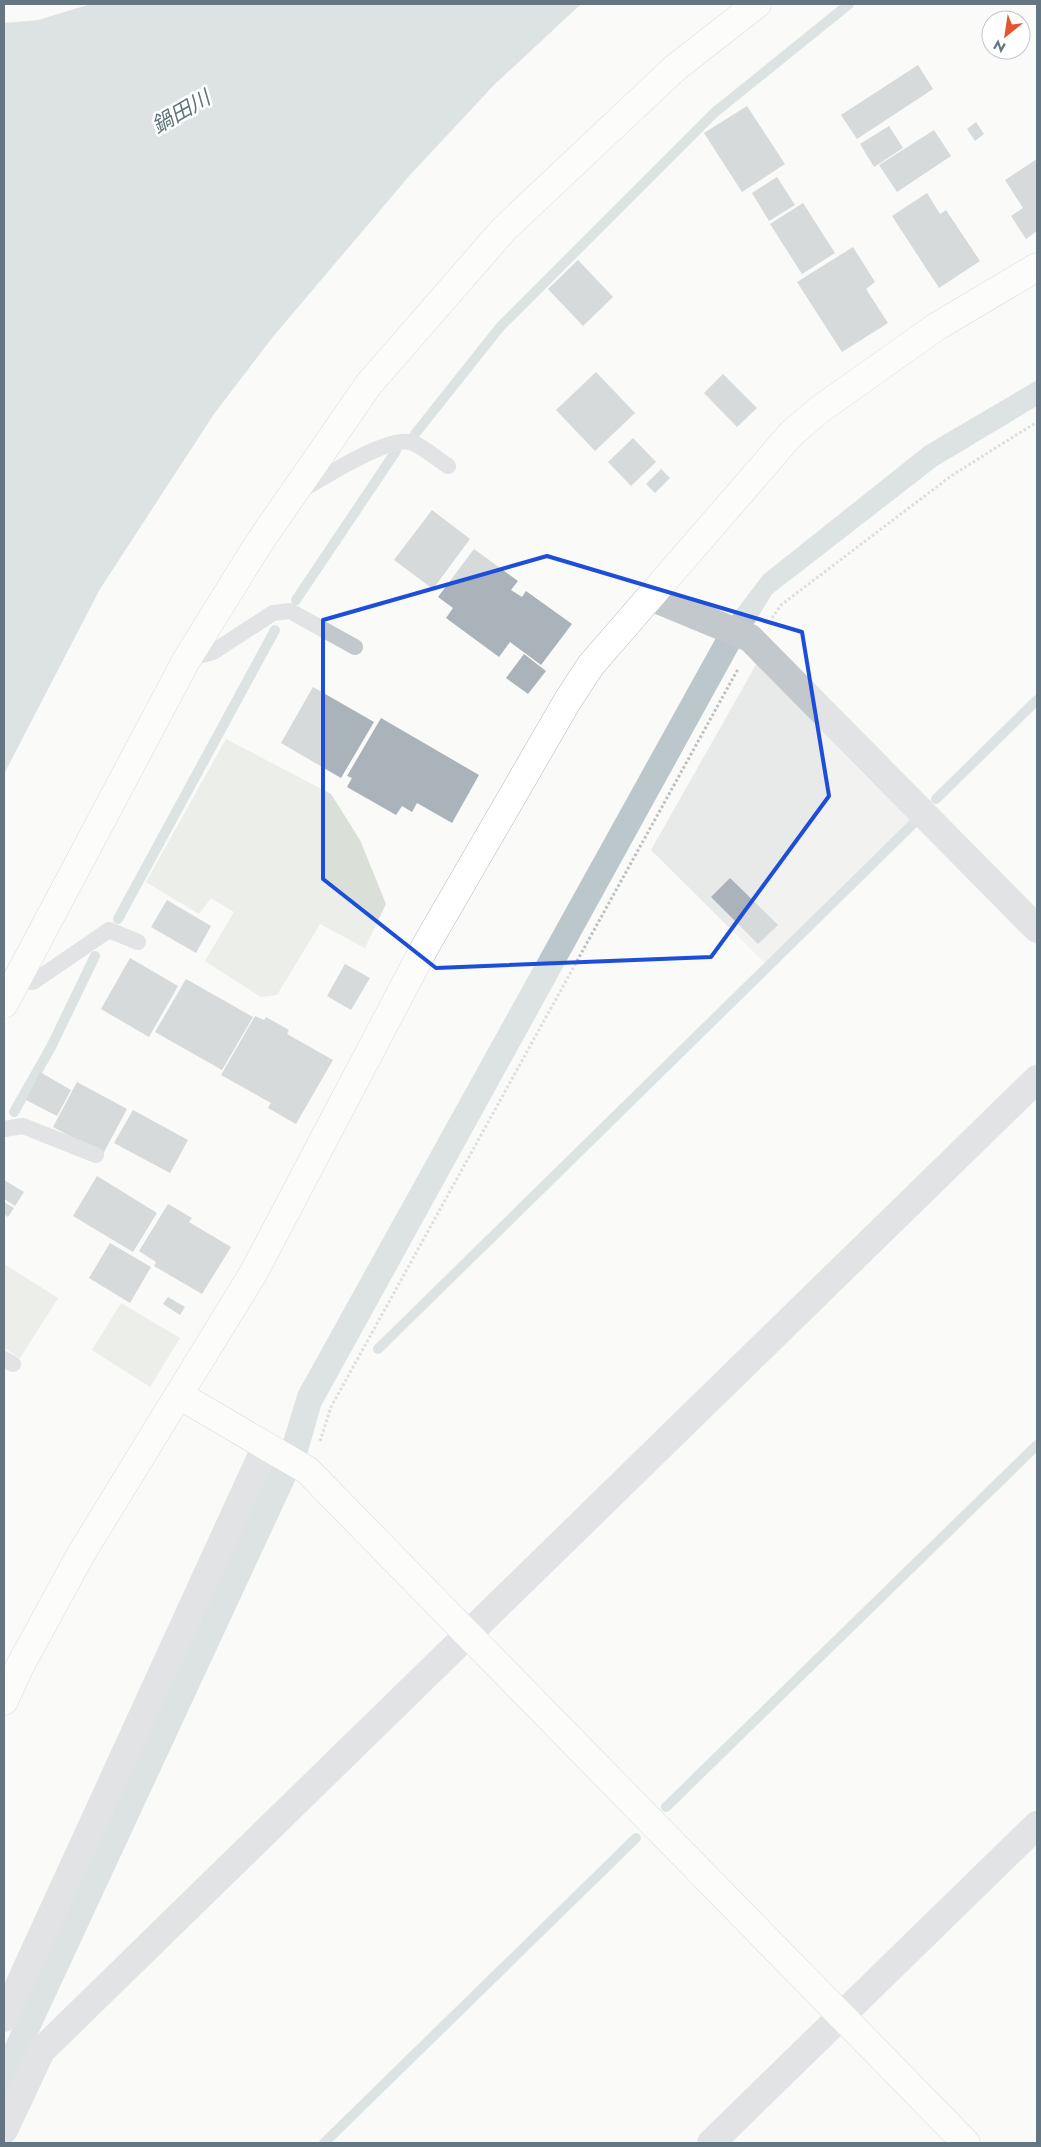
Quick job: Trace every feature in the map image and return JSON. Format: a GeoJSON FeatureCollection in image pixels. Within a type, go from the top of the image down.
{"type":"FeatureCollection","features":[{"type":"Feature","properties":{"kind":"street"},"geometry":{"type":"LineString","coordinates":[[10,992],[187,659],[259,543],[369,384],[504,229],[675,68],[757,4]]}},
{"type":"Feature","properties":{"kind":"street"},"geometry":{"type":"LineString","coordinates":[[4,1701],[20,1666],[81,1554],[254,1272],[426,945],[568,700],[591,664],[792,433],[819,410],[936,327],[1037,267]]}},
{"type":"Feature","properties":{"kind":"street"},"geometry":{"type":"LineString","coordinates":[[650,597],[752,640],[1037,930]]}},
{"type":"Feature","properties":{"kind":"street"},"geometry":{"type":"LineString","coordinates":[[4,2130],[40,2050],[1037,1079]]}},
{"type":"Feature","properties":{"kind":"street"},"geometry":{"type":"LineString","coordinates":[[179,1395],[309,1472],[966,2143]]}},
{"type":"Feature","properties":{"kind":"street"},"geometry":{"type":"LineString","coordinates":[[4,2018],[269,1448]]}},
{"type":"Feature","properties":{"kind":"street"},"geometry":{"type":"LineString","coordinates":[[710,2143],[1037,1824]]}},
{"type":"Feature","properties":{"kind":"lane"},"geometry":{"type":"LineString","coordinates":[[293,494],[377,448],[393,442],[412,442],[448,466]]}},
{"type":"Feature","properties":{"kind":"lane"},"geometry":{"type":"LineString","coordinates":[[187,659],[213,652],[273,613],[290,612],[355,646]]}},
{"type":"Feature","properties":{"kind":"lane"},"geometry":{"type":"LineString","coordinates":[[10,992],[33,982],[109,930],[138,942]]}},
{"type":"Feature","properties":{"kind":"lane"},"geometry":{"type":"LineString","coordinates":[[4,1129],[23,1126],[96,1155]]}},
{"type":"Feature","properties":{"kind":"path"},"geometry":{"type":"LineString","coordinates":[[309,1472],[331,1407],[752,640],[781,605],[951,476],[1037,422]]}},
{"type":"Feature","properties":{"kind":"highlighted area"},"geometry":{"type":"Polygon","coordinates":[[[547,556],[802,632],[829,796],[711,957],[436,968],[323,879],[323,620],[547,556]]]}},
{"type":"Feature","properties":{"kind":"shaded area"},"geometry":{"type":"Polygon","coordinates":[[[757,663],[915,822],[768,966],[651,850],[757,663]]]}},
{"type":"Feature","properties":{"kind":"shaded area"},"geometry":{"type":"Polygon","coordinates":[[[226,739],[331,794],[360,840],[386,904],[365,948],[320,924],[277,995],[261,997],[205,961],[234,912],[211,898],[199,914],[146,882],[226,739]]]}},
{"type":"Feature","properties":{"kind":"shaded area"},"geometry":{"type":"Polygon","coordinates":[[[4,1264],[58,1298],[20,1358],[4,1348],[4,1264]]]}},
{"type":"Feature","properties":{"kind":"shaded area"},"geometry":{"type":"Polygon","coordinates":[[[121,1303],[180,1338],[150,1387],[92,1350],[121,1303]]]}},
{"type":"Feature","properties":{"kind":"water","name":"鍋田川"},"geometry":{"type":"Polygon","coordinates":[[[91,4],[581,4],[494,85],[410,175],[272,338],[214,414],[100,589],[4,774],[4,23],[38,20],[91,4]]]}},
{"type":"Feature","properties":{"kind":"water"},"geometry":{"type":"Polygon","coordinates":[[[1037,380],[1037,406],[937,466],[772,594],[738,650],[321,1406],[307,1455],[4,2107],[4,2047],[267,1471],[284,1438],[298,1392],[717,636],[763,575],[925,446],[1037,380]]]}},
{"type":"Feature","properties":{"kind":"building"},"geometry":{"type":"Polygon","coordinates":[[[918,65],[933,89],[857,139],[841,115],[918,65]]]}},
{"type":"Feature","properties":{"kind":"building"},"geometry":{"type":"Polygon","coordinates":[[[747,106],[785,164],[742,192],[704,133],[747,106]]]}},
{"type":"Feature","properties":{"kind":"building"},"geometry":{"type":"Polygon","coordinates":[[[976,122],[984,134],[975,141],[967,129],[976,122]]]}},
{"type":"Feature","properties":{"kind":"building"},"geometry":{"type":"Polygon","coordinates":[[[889,126],[903,148],[874,167],[860,144],[889,126]]]}},
{"type":"Feature","properties":{"kind":"building"},"geometry":{"type":"Polygon","coordinates":[[[934,130],[951,156],[897,192],[879,165],[934,130]]]}},
{"type":"Feature","properties":{"kind":"building"},"geometry":{"type":"Polygon","coordinates":[[[1037,159],[1037,231],[1026,239],[1011,216],[1023,208],[1005,180],[1037,159]]]}},
{"type":"Feature","properties":{"kind":"building"},"geometry":{"type":"Polygon","coordinates":[[[777,177],[795,205],[769,221],[752,193],[777,177]]]}},
{"type":"Feature","properties":{"kind":"building"},"geometry":{"type":"Polygon","coordinates":[[[927,193],[940,214],[946,210],[980,261],[939,288],[892,216],[927,193]]]}},
{"type":"Feature","properties":{"kind":"building"},"geometry":{"type":"Polygon","coordinates":[[[803,203],[835,253],[802,274],[770,224],[803,203]]]}},
{"type":"Feature","properties":{"kind":"building"},"geometry":{"type":"Polygon","coordinates":[[[853,247],[875,282],[866,289],[888,323],[842,352],[797,282],[853,247]]]}},
{"type":"Feature","properties":{"kind":"building"},"geometry":{"type":"Polygon","coordinates":[[[578,260],[613,297],[583,326],[548,289],[578,260]]]}},
{"type":"Feature","properties":{"kind":"building"},"geometry":{"type":"Polygon","coordinates":[[[596,372],[635,413],[595,451],[556,410],[596,372]]]}},
{"type":"Feature","properties":{"kind":"building"},"geometry":{"type":"Polygon","coordinates":[[[723,374],[757,408],[737,427],[704,393],[723,374]]]}},
{"type":"Feature","properties":{"kind":"building"},"geometry":{"type":"Polygon","coordinates":[[[633,438],[656,462],[631,486],[608,462],[633,438]]]}},
{"type":"Feature","properties":{"kind":"building"},"geometry":{"type":"Polygon","coordinates":[[[661,469],[670,478],[655,493],[646,484],[661,469]]]}},
{"type":"Feature","properties":{"kind":"building"},"geometry":{"type":"Polygon","coordinates":[[[432,510],[470,539],[433,589],[394,560],[432,510]]]}},
{"type":"Feature","properties":{"kind":"building"},"geometry":{"type":"Polygon","coordinates":[[[474,549],[518,581],[511,590],[522,597],[526,591],[572,624],[541,665],[510,642],[499,657],[446,618],[453,608],[438,597],[474,549]]]}},
{"type":"Feature","properties":{"kind":"building"},"geometry":{"type":"Polygon","coordinates":[[[524,654],[546,671],[528,694],[506,678],[524,654]]]}},
{"type":"Feature","properties":{"kind":"building"},"geometry":{"type":"Polygon","coordinates":[[[313,687],[374,722],[341,778],[281,743],[313,687]]]}},
{"type":"Feature","properties":{"kind":"building"},"geometry":{"type":"Polygon","coordinates":[[[381,718],[479,775],[452,823],[417,803],[412,812],[402,806],[396,815],[347,787],[352,778],[347,776],[381,718]]]}},
{"type":"Feature","properties":{"kind":"building"},"geometry":{"type":"Polygon","coordinates":[[[730,878],[778,925],[758,944],[711,897],[730,878]]]}},
{"type":"Feature","properties":{"kind":"building"},"geometry":{"type":"Polygon","coordinates":[[[167,900],[211,926],[196,953],[151,927],[167,900]]]}},
{"type":"Feature","properties":{"kind":"building"},"geometry":{"type":"Polygon","coordinates":[[[130,958],[178,986],[149,1037],[101,1009],[130,958]]]}},
{"type":"Feature","properties":{"kind":"building"},"geometry":{"type":"Polygon","coordinates":[[[345,964],[370,978],[351,1010],[327,996],[345,964]]]}},
{"type":"Feature","properties":{"kind":"building"},"geometry":{"type":"Polygon","coordinates":[[[186,979],[253,1017],[222,1070],[155,1032],[186,979]]]}},
{"type":"Feature","properties":{"kind":"building"},"geometry":{"type":"Polygon","coordinates":[[[255,1016],[264,1020],[266,1017],[289,1030],[287,1034],[333,1060],[296,1124],[268,1108],[271,1103],[221,1075],[255,1016]]]}},
{"type":"Feature","properties":{"kind":"building"},"geometry":{"type":"Polygon","coordinates":[[[40,1072],[71,1090],[57,1116],[26,1100],[40,1072]]]}},
{"type":"Feature","properties":{"kind":"building"},"geometry":{"type":"Polygon","coordinates":[[[77,1082],[127,1109],[103,1154],[53,1127],[77,1082]]]}},
{"type":"Feature","properties":{"kind":"building"},"geometry":{"type":"Polygon","coordinates":[[[133,1110],[188,1140],[170,1173],[114,1143],[133,1110]]]}},
{"type":"Feature","properties":{"kind":"building"},"geometry":{"type":"Polygon","coordinates":[[[97,1176],[157,1213],[133,1252],[73,1216],[97,1176]]]}},
{"type":"Feature","properties":{"kind":"building"},"geometry":{"type":"Polygon","coordinates":[[[4,1180],[24,1192],[15,1206],[4,1199],[4,1180]]]}},
{"type":"Feature","properties":{"kind":"building"},"geometry":{"type":"Polygon","coordinates":[[[4,1202],[14,1208],[8,1217],[4,1214],[4,1202]]]}},
{"type":"Feature","properties":{"kind":"building"},"geometry":{"type":"Polygon","coordinates":[[[168,1204],[192,1218],[189,1222],[231,1247],[202,1294],[154,1266],[156,1262],[139,1251],[168,1204]]]}},
{"type":"Feature","properties":{"kind":"building"},"geometry":{"type":"Polygon","coordinates":[[[110,1243],[151,1267],[130,1303],[89,1278],[110,1243]]]}},
{"type":"Feature","properties":{"kind":"building"},"geometry":{"type":"Polygon","coordinates":[[[168,1297],[185,1307],[180,1315],[163,1304],[168,1297]]]}},
{"type":"Feature","properties":{"kind":"waterway"},"geometry":{"type":"LineString","coordinates":[[415,434],[500,327],[714,113],[849,4]]}},
{"type":"Feature","properties":{"kind":"waterway"},"geometry":{"type":"LineString","coordinates":[[296,600],[396,451]]}},
{"type":"Feature","properties":{"kind":"waterway"},"geometry":{"type":"LineString","coordinates":[[118,919],[275,630]]}},
{"type":"Feature","properties":{"kind":"waterway"},"geometry":{"type":"LineString","coordinates":[[936,799],[1037,700]]}},
{"type":"Feature","properties":{"kind":"waterway"},"geometry":{"type":"LineString","coordinates":[[378,1349],[915,822]]}},
{"type":"Feature","properties":{"kind":"waterway"},"geometry":{"type":"LineString","coordinates":[[14,1112],[51,1047],[95,956]]}},
{"type":"Feature","properties":{"kind":"waterway"},"geometry":{"type":"LineString","coordinates":[[666,1807],[1037,1445]]}},
{"type":"Feature","properties":{"kind":"waterway"},"geometry":{"type":"LineString","coordinates":[[324,2143],[636,1838]]}}]}
